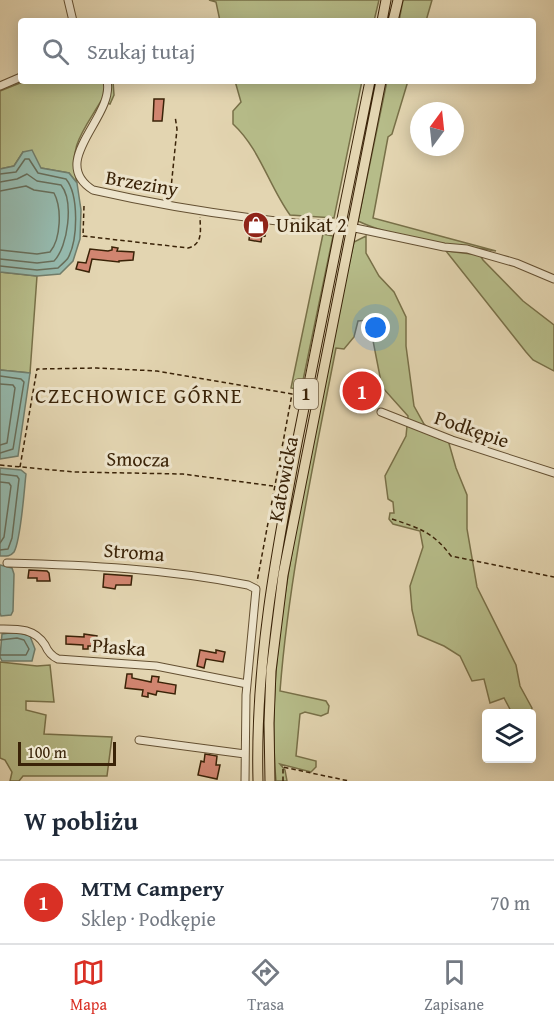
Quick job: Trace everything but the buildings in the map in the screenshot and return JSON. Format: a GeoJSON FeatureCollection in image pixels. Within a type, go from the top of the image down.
{"type":"FeatureCollection","features":[{"type":"Feature","properties":{"kind":"main road"},"geometry":{"type":"LineString","coordinates":[[383,18],[386,0]]}},
{"type":"Feature","properties":{"kind":"main road"},"geometry":{"type":"LineString","coordinates":[[394,18],[398,0]]}},
{"type":"Feature","properties":{"kind":"main road","name":"Katowicka"},"geometry":{"type":"LineString","coordinates":[[258,781],[258,696],[269,594],[369,84]]}},
{"type":"Feature","properties":{"kind":"main road","name":"Katowicka"},"geometry":{"type":"LineString","coordinates":[[270,781],[269,697],[278,603],[380,84]]}},
{"type":"Feature","properties":{"kind":"street"},"geometry":{"type":"LineString","coordinates":[[68,0],[72,18]]}},
{"type":"Feature","properties":{"kind":"street"},"geometry":{"type":"LineString","coordinates":[[0,86],[18,78]]}},
{"type":"Feature","properties":{"kind":"street","name":"Brzeziny"},"geometry":{"type":"LineString","coordinates":[[108,84],[107,98],[76,163],[80,178],[93,190],[201,210],[295,223],[332,225],[340,229]]}},
{"type":"Feature","properties":{"kind":"street"},"geometry":{"type":"LineString","coordinates":[[352,223],[355,228],[391,237],[482,253],[516,263],[554,279]]}},
{"type":"Feature","properties":{"kind":"street","name":"Podkępie"},"geometry":{"type":"LineString","coordinates":[[381,412],[452,440],[554,473]]}},
{"type":"Feature","properties":{"kind":"street","name":"Stroma"},"geometry":{"type":"LineString","coordinates":[[7,563],[91,565],[163,571],[248,585],[256,589]]}},
{"type":"Feature","properties":{"kind":"street"},"geometry":{"type":"LineString","coordinates":[[245,781],[246,684],[256,589]]}},
{"type":"Feature","properties":{"kind":"street","name":"Płaska"},"geometry":{"type":"LineString","coordinates":[[0,629],[15,628],[28,631],[40,639],[51,655],[58,659],[156,666],[246,684]]}},
{"type":"Feature","properties":{"kind":"street"},"geometry":{"type":"LineString","coordinates":[[139,740],[245,754]]}},
{"type":"Feature","properties":{"kind":"path"},"geometry":{"type":"LineString","coordinates":[[170,205],[177,129],[175,116]]}},
{"type":"Feature","properties":{"kind":"path","name":"Brzeziny"},"geometry":{"type":"LineString","coordinates":[[84,206],[83,236],[188,248],[193,247],[200,238],[201,210]]}},
{"type":"Feature","properties":{"kind":"path"},"geometry":{"type":"LineString","coordinates":[[20,467],[37,369],[97,368],[157,371],[292,394],[256,589]]}},
{"type":"Feature","properties":{"kind":"path","name":"Smocza"},"geometry":{"type":"LineString","coordinates":[[0,465],[74,472],[183,474],[274,486]]}},
{"type":"Feature","properties":{"kind":"path"},"geometry":{"type":"LineString","coordinates":[[392,519],[431,534],[441,542],[451,556],[554,577]]}},
{"type":"Feature","properties":{"kind":"path"},"geometry":{"type":"LineString","coordinates":[[283,781],[283,767],[349,781]]}},
{"type":"Feature","properties":{"kind":"green space"},"geometry":{"type":"Polygon","coordinates":[[[209,0],[379,0],[375,18],[219,18],[216,2],[209,0]]]}},
{"type":"Feature","properties":{"kind":"green space"},"geometry":{"type":"Polygon","coordinates":[[[403,0],[432,0],[427,18],[400,18],[403,0]]]}},
{"type":"Feature","properties":{"kind":"green space"},"geometry":{"type":"Polygon","coordinates":[[[18,84],[113,84],[114,95],[110,104],[101,101],[79,139],[74,159],[77,183],[69,173],[41,168],[23,152],[14,166],[0,169],[0,91],[18,84]]]}},
{"type":"Feature","properties":{"kind":"green space"},"geometry":{"type":"Polygon","coordinates":[[[236,84],[361,84],[334,218],[290,215],[257,156],[233,124],[233,111],[241,102],[236,84]]]}},
{"type":"Feature","properties":{"kind":"green space"},"geometry":{"type":"Polygon","coordinates":[[[386,84],[407,84],[392,134],[388,137],[373,218],[496,251],[407,237],[358,221],[386,84]]]}},
{"type":"Feature","properties":{"kind":"green space"},"geometry":{"type":"Polygon","coordinates":[[[323,234],[333,236],[301,390],[291,388],[323,234]]]}},
{"type":"Feature","properties":{"kind":"green space"},"geometry":{"type":"Polygon","coordinates":[[[366,236],[366,253],[379,276],[394,292],[406,317],[406,346],[414,406],[424,424],[439,439],[448,440],[467,495],[467,529],[477,587],[516,665],[520,686],[532,708],[510,709],[504,698],[490,703],[484,679],[472,681],[460,656],[418,635],[412,610],[410,586],[423,547],[420,531],[393,524],[389,519],[390,513],[394,513],[393,502],[388,499],[385,476],[406,436],[408,416],[382,387],[369,320],[358,321],[354,337],[344,349],[336,348],[289,604],[280,691],[326,701],[329,706],[328,713],[321,716],[305,712],[300,714],[296,756],[316,761],[316,767],[311,772],[280,764],[285,770],[287,781],[276,781],[274,706],[285,593],[354,242],[366,236]]]}},
{"type":"Feature","properties":{"kind":"green space"},"geometry":{"type":"Polygon","coordinates":[[[446,251],[480,255],[523,301],[554,325],[554,371],[533,360],[446,251]]]}},
{"type":"Feature","properties":{"kind":"green space"},"geometry":{"type":"Polygon","coordinates":[[[0,272],[37,276],[30,373],[0,370],[0,272]]]}},
{"type":"Feature","properties":{"kind":"green space"},"geometry":{"type":"Polygon","coordinates":[[[0,662],[50,665],[54,702],[26,701],[26,710],[46,715],[44,734],[112,737],[107,776],[23,776],[19,781],[10,781],[12,772],[5,760],[0,758],[0,662]]]}},
{"type":"Feature","properties":{"kind":"water"},"geometry":{"type":"Polygon","coordinates":[[[32,150],[41,168],[69,173],[77,183],[81,210],[80,239],[73,261],[60,274],[37,276],[0,272],[0,169],[14,166],[23,152],[32,150]]]}},
{"type":"Feature","properties":{"kind":"water"},"geometry":{"type":"Polygon","coordinates":[[[0,370],[30,373],[18,456],[0,459],[0,370]]]}},
{"type":"Feature","properties":{"kind":"water"},"geometry":{"type":"Polygon","coordinates":[[[0,468],[21,470],[26,474],[16,546],[12,554],[6,556],[0,556],[0,468]]]}},
{"type":"Feature","properties":{"kind":"water"},"geometry":{"type":"Polygon","coordinates":[[[0,565],[12,568],[14,574],[11,615],[1,616],[0,613],[0,565]]]}},
{"type":"Feature","properties":{"kind":"water"},"geometry":{"type":"Polygon","coordinates":[[[17,632],[30,636],[35,649],[32,661],[2,661],[0,657],[2,634],[17,632]]]}},
{"type":"Feature","properties":{"kind":"place","name":"Unikat 2"},"geometry":{"type":"Point","coordinates":[256,225]}},
{"type":"Feature","properties":{"kind":"place","name":"MTM Campery"},"geometry":{"type":"Point","coordinates":[362,391]}},
{"type":"Feature","properties":{"kind":"district","name":"CZECHOWICE GÓRNE"},"geometry":{"type":"Point","coordinates":[139,396]}}]}
